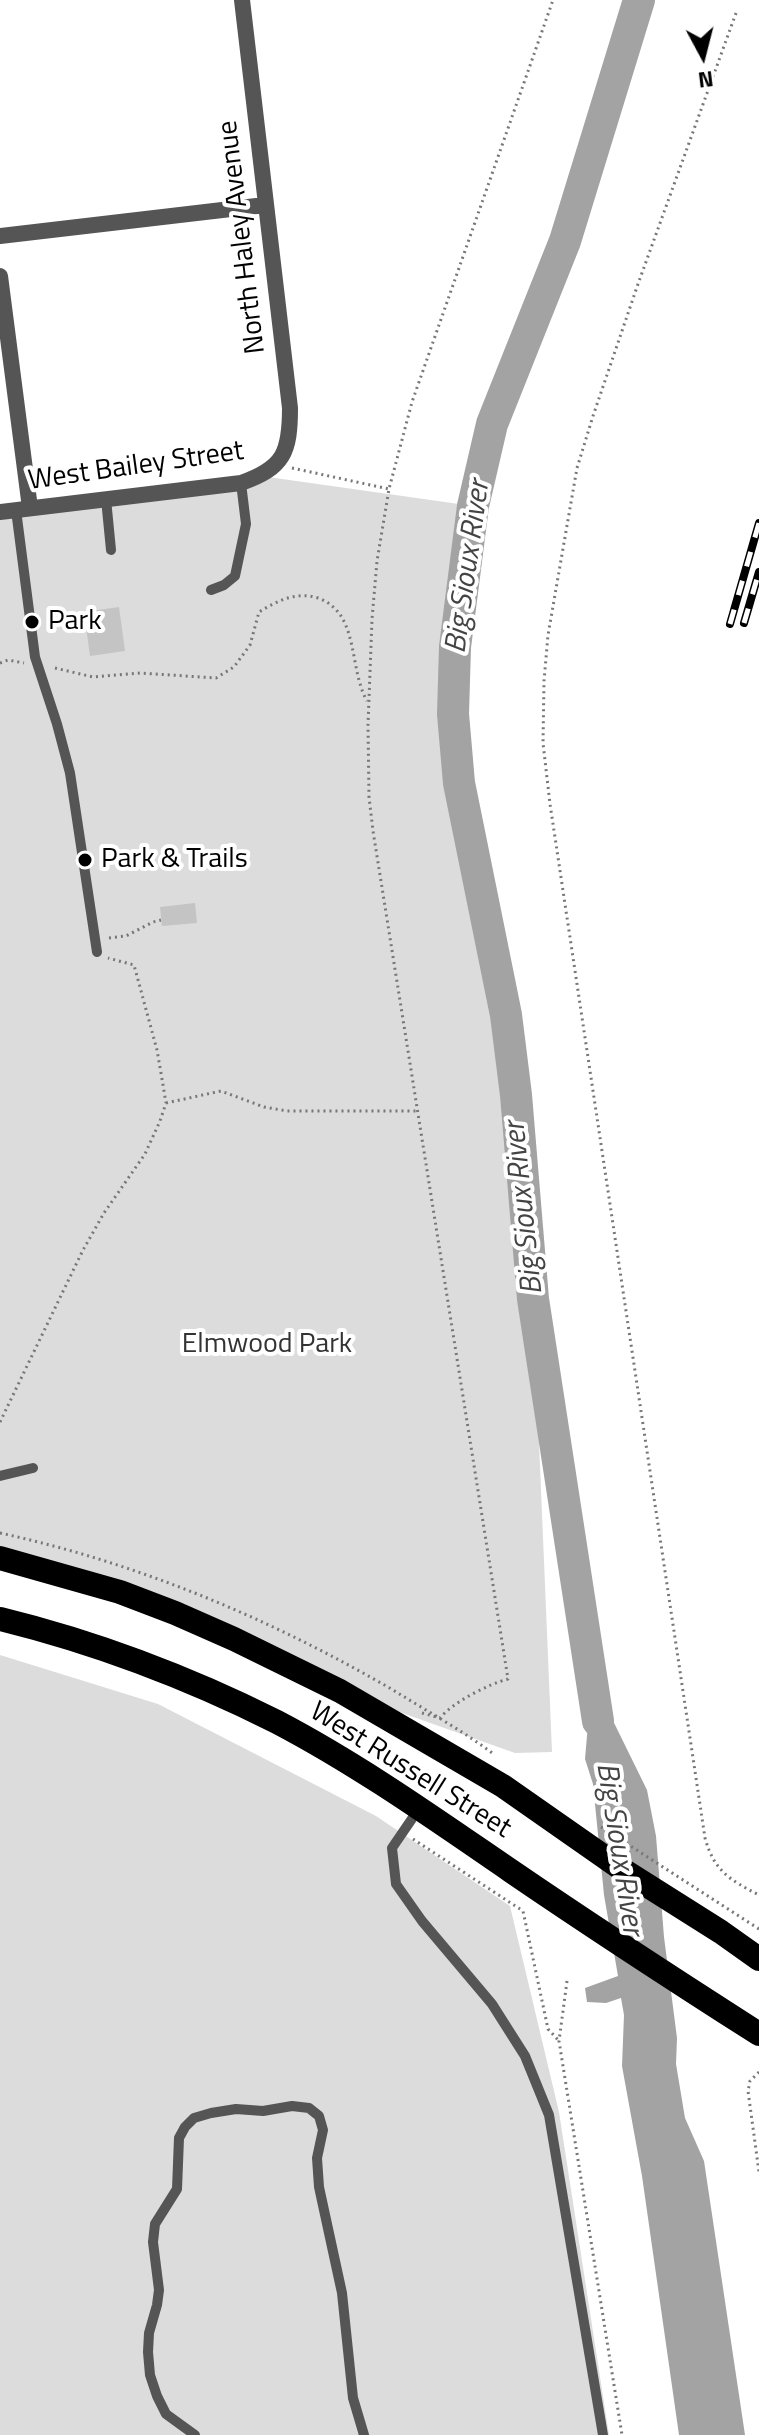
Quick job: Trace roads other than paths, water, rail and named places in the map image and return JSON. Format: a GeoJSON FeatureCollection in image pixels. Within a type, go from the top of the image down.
{"type":"FeatureCollection","features":[{"type":"Feature","properties":{"kind":"highway","name":"West Russell Street"},"geometry":{"type":"LineString","coordinates":[[0,1558],[120,1592],[234,1639],[340,1691],[503,1786],[759,1959]]}},
{"type":"Feature","properties":{"kind":"highway","name":"West Russell Street"},"geometry":{"type":"LineString","coordinates":[[0,1619],[104,1647],[159,1668],[278,1723],[341,1758],[419,1808],[759,2034]]}},
{"type":"Feature","properties":{"kind":"street","name":"North Haley Avenue"},"geometry":{"type":"LineString","coordinates":[[242,0],[290,408],[288,442],[277,465]]}},
{"type":"Feature","properties":{"kind":"street"},"geometry":{"type":"LineString","coordinates":[[0,236],[265,205]]}},
{"type":"Feature","properties":{"kind":"street"},"geometry":{"type":"LineString","coordinates":[[0,276],[15,510]]}},
{"type":"Feature","properties":{"kind":"street","name":"West Bailey Street"},"geometry":{"type":"LineString","coordinates":[[15,510],[241,483],[261,476],[277,465]]}},
{"type":"Feature","properties":{"kind":"lane"},"geometry":{"type":"LineString","coordinates":[[211,590],[235,576],[246,524],[241,483]]}},
{"type":"Feature","properties":{"kind":"lane"},"geometry":{"type":"LineString","coordinates":[[106,499],[111,550]]}},
{"type":"Feature","properties":{"kind":"lane"},"geometry":{"type":"LineString","coordinates":[[15,510],[38,665],[70,773],[97,952]]}},
{"type":"Feature","properties":{"kind":"lane"},"geometry":{"type":"LineString","coordinates":[[0,1476],[33,1468]]}},
{"type":"Feature","properties":{"kind":"lane"},"geometry":{"type":"LineString","coordinates":[[419,1808],[392,1848],[396,1884],[422,1921],[492,2004],[525,2056],[549,2115],[603,2435]]}},
{"type":"Feature","properties":{"kind":"lane"},"geometry":{"type":"LineString","coordinates":[[195,2435],[166,2414],[150,2375],[148,2352],[159,2290],[153,2242],[155,2224],[177,2189],[179,2138],[194,2118],[211,2113],[236,2109],[263,2111],[292,2106],[309,2108],[319,2116],[323,2130],[317,2158],[319,2187],[342,2293],[353,2398],[364,2435]]}},
{"type":"Feature","properties":{"kind":"water"},"geometry":{"type":"Polygon","coordinates":[[[592,1678],[647,1790],[656,1836],[664,1937],[677,2038],[676,2064],[685,2118],[704,2161],[745,2435],[679,2435],[642,2176],[622,2066],[624,2015],[621,1998],[606,2003],[587,2002],[585,1988],[618,1976],[604,1895],[593,1784],[585,1759],[592,1678]]]}},
{"type":"Feature","properties":{"kind":"waterway","name":"Big Sioux River"},"geometry":{"type":"LineString","coordinates":[[598,1721],[533,1299],[506,1015],[459,783],[453,714],[455,647],[473,506],[492,424],[565,241],[639,0]]}},
{"type":"Feature","properties":{"kind":"railway"},"geometry":{"type":"LineString","coordinates":[[730,624],[759,523]]}},
{"type":"Feature","properties":{"kind":"railway"},"geometry":{"type":"LineString","coordinates":[[744,623],[759,572]]}},
{"type":"Feature","properties":{"kind":"place","name":"Park"},"geometry":{"type":"Point","coordinates":[32,622]}},
{"type":"Feature","properties":{"kind":"place","name":"Park & Trails"},"geometry":{"type":"Point","coordinates":[85,860]}},
{"type":"Feature","properties":{"kind":"park label","name":"Elmwood Park"},"geometry":{"type":"Point","coordinates":[267,1345]}}]}
